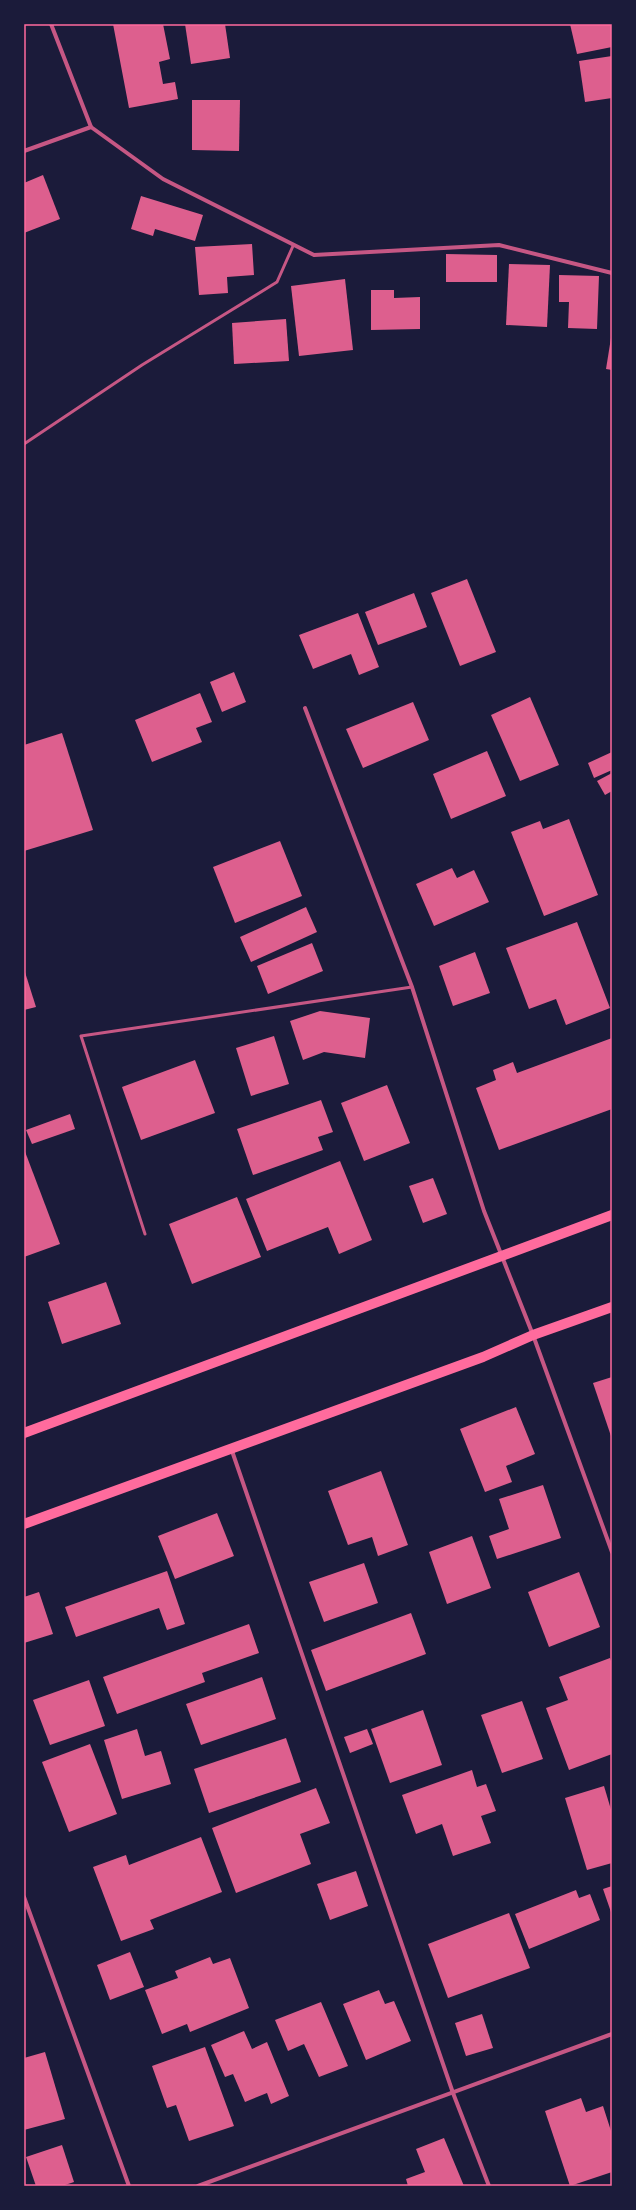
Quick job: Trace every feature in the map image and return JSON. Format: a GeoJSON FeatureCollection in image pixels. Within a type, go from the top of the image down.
{"type":"FeatureCollection","features":[{"type":"Feature","properties":{"kind":"main road"},"geometry":{"type":"LineString","coordinates":[[24,1433],[612,1215]]}},
{"type":"Feature","properties":{"kind":"main road"},"geometry":{"type":"LineString","coordinates":[[24,1524],[231,1447],[483,1357],[533,1335],[612,1307]]}},
{"type":"Feature","properties":{"kind":"street"},"geometry":{"type":"LineString","coordinates":[[52,24],[91,127],[163,179],[293,246],[314,255],[499,246],[612,273]]}},
{"type":"Feature","properties":{"kind":"street"},"geometry":{"type":"LineString","coordinates":[[24,151],[91,127]]}},
{"type":"Feature","properties":{"kind":"street"},"geometry":{"type":"LineString","coordinates":[[305,708],[412,987],[500,1256],[533,1335],[612,1552]]}},
{"type":"Feature","properties":{"kind":"street"},"geometry":{"type":"LineString","coordinates":[[231,1447],[453,2093],[489,2186]]}},
{"type":"Feature","properties":{"kind":"street"},"geometry":{"type":"LineString","coordinates":[[24,1897],[129,2186]]}},
{"type":"Feature","properties":{"kind":"street"},"geometry":{"type":"LineString","coordinates":[[198,2186],[612,2034]]}},
{"type":"Feature","properties":{"kind":"lane"},"geometry":{"type":"LineString","coordinates":[[24,444],[142,365],[277,282],[293,246]]}},
{"type":"Feature","properties":{"kind":"lane"},"geometry":{"type":"LineString","coordinates":[[145,1234],[81,1036],[412,987]]}},
{"type":"Feature","properties":{"kind":"building"},"geometry":{"type":"Polygon","coordinates":[[[113,24],[163,24],[170,59],[159,62],[163,84],[175,82],[178,99],[129,108],[113,24]]]}},
{"type":"Feature","properties":{"kind":"building"},"geometry":{"type":"Polygon","coordinates":[[[185,24],[225,24],[230,58],[191,64],[185,24]]]}},
{"type":"Feature","properties":{"kind":"building"},"geometry":{"type":"Polygon","coordinates":[[[570,24],[612,24],[612,47],[577,54],[570,24]]]}},
{"type":"Feature","properties":{"kind":"building"},"geometry":{"type":"Polygon","coordinates":[[[612,56],[612,98],[585,102],[579,61],[612,56]]]}},
{"type":"Feature","properties":{"kind":"building"},"geometry":{"type":"Polygon","coordinates":[[[192,100],[240,100],[239,151],[192,150],[192,100]]]}},
{"type":"Feature","properties":{"kind":"building"},"geometry":{"type":"Polygon","coordinates":[[[43,175],[60,219],[24,233],[24,183],[43,175]]]}},
{"type":"Feature","properties":{"kind":"building"},"geometry":{"type":"Polygon","coordinates":[[[141,196],[203,215],[195,241],[155,229],[153,236],[131,229],[141,196]]]}},
{"type":"Feature","properties":{"kind":"building"},"geometry":{"type":"Polygon","coordinates":[[[252,244],[254,275],[227,277],[228,293],[199,295],[195,247],[252,244]]]}},
{"type":"Feature","properties":{"kind":"building"},"geometry":{"type":"Polygon","coordinates":[[[446,254],[497,255],[497,282],[446,282],[446,254]]]}},
{"type":"Feature","properties":{"kind":"building"},"geometry":{"type":"Polygon","coordinates":[[[509,264],[550,265],[547,327],[506,325],[509,264]]]}},
{"type":"Feature","properties":{"kind":"building"},"geometry":{"type":"Polygon","coordinates":[[[559,275],[599,276],[597,329],[568,328],[569,302],[559,302],[559,275]]]}},
{"type":"Feature","properties":{"kind":"building"},"geometry":{"type":"Polygon","coordinates":[[[345,279],[353,350],[299,356],[291,286],[345,279]]]}},
{"type":"Feature","properties":{"kind":"building"},"geometry":{"type":"Polygon","coordinates":[[[371,290],[394,290],[394,298],[420,297],[420,329],[371,330],[371,290]]]}},
{"type":"Feature","properties":{"kind":"building"},"geometry":{"type":"Polygon","coordinates":[[[286,319],[289,361],[234,364],[232,323],[286,319]]]}},
{"type":"Feature","properties":{"kind":"building"},"geometry":{"type":"Polygon","coordinates":[[[612,338],[612,370],[606,369],[612,338]]]}},
{"type":"Feature","properties":{"kind":"building"},"geometry":{"type":"Polygon","coordinates":[[[467,579],[496,652],[460,666],[431,593],[467,579]]]}},
{"type":"Feature","properties":{"kind":"building"},"geometry":{"type":"Polygon","coordinates":[[[414,593],[427,627],[378,645],[365,612],[414,593]]]}},
{"type":"Feature","properties":{"kind":"building"},"geometry":{"type":"Polygon","coordinates":[[[358,613],[379,667],[359,675],[351,654],[313,669],[299,635],[358,613]]]}},
{"type":"Feature","properties":{"kind":"building"},"geometry":{"type":"Polygon","coordinates":[[[234,672],[246,702],[222,712],[210,682],[234,672]]]}},
{"type":"Feature","properties":{"kind":"building"},"geometry":{"type":"Polygon","coordinates":[[[200,693],[212,722],[196,728],[202,742],[152,762],[135,720],[200,693]]]}},
{"type":"Feature","properties":{"kind":"building"},"geometry":{"type":"Polygon","coordinates":[[[530,697],[559,765],[520,781],[491,715],[530,697]]]}},
{"type":"Feature","properties":{"kind":"building"},"geometry":{"type":"Polygon","coordinates":[[[413,702],[429,740],[363,768],[346,729],[413,702]]]}},
{"type":"Feature","properties":{"kind":"building"},"geometry":{"type":"Polygon","coordinates":[[[62,733],[93,830],[24,851],[24,745],[62,733]]]}},
{"type":"Feature","properties":{"kind":"building"},"geometry":{"type":"Polygon","coordinates":[[[487,751],[506,796],[451,819],[433,774],[487,751]]]}},
{"type":"Feature","properties":{"kind":"building"},"geometry":{"type":"Polygon","coordinates":[[[612,752],[612,770],[594,778],[588,763],[612,752]]]}},
{"type":"Feature","properties":{"kind":"building"},"geometry":{"type":"Polygon","coordinates":[[[612,773],[612,791],[605,795],[597,781],[612,773]]]}},
{"type":"Feature","properties":{"kind":"building"},"geometry":{"type":"Polygon","coordinates":[[[569,819],[598,895],[544,916],[511,832],[540,821],[543,829],[569,819]]]}},
{"type":"Feature","properties":{"kind":"building"},"geometry":{"type":"Polygon","coordinates":[[[280,841],[302,896],[235,923],[213,867],[280,841]]]}},
{"type":"Feature","properties":{"kind":"building"},"geometry":{"type":"Polygon","coordinates":[[[452,868],[457,878],[474,870],[489,902],[434,926],[416,884],[452,868]]]}},
{"type":"Feature","properties":{"kind":"building"},"geometry":{"type":"Polygon","coordinates":[[[306,907],[317,932],[251,962],[240,937],[306,907]]]}},
{"type":"Feature","properties":{"kind":"building"},"geometry":{"type":"Polygon","coordinates":[[[577,922],[610,1008],[566,1025],[556,999],[529,1009],[506,948],[577,922]]]}},
{"type":"Feature","properties":{"kind":"building"},"geometry":{"type":"Polygon","coordinates":[[[312,943],[323,971],[268,994],[257,966],[312,943]]]}},
{"type":"Feature","properties":{"kind":"building"},"geometry":{"type":"Polygon","coordinates":[[[475,952],[490,993],[453,1006],[439,966],[475,952]]]}},
{"type":"Feature","properties":{"kind":"building"},"geometry":{"type":"Polygon","coordinates":[[[24,969],[36,1007],[24,1010],[24,969]]]}},
{"type":"Feature","properties":{"kind":"building"},"geometry":{"type":"Polygon","coordinates":[[[320,1011],[370,1018],[365,1058],[324,1052],[303,1060],[290,1021],[320,1011]]]}},
{"type":"Feature","properties":{"kind":"building"},"geometry":{"type":"Polygon","coordinates":[[[274,1036],[289,1084],[251,1096],[236,1048],[274,1036]]]}},
{"type":"Feature","properties":{"kind":"building"},"geometry":{"type":"Polygon","coordinates":[[[612,1038],[612,1109],[499,1150],[476,1088],[496,1080],[493,1070],[513,1062],[517,1073],[612,1038]]]}},
{"type":"Feature","properties":{"kind":"building"},"geometry":{"type":"Polygon","coordinates":[[[195,1060],[215,1113],[141,1140],[122,1087],[195,1060]]]}},
{"type":"Feature","properties":{"kind":"building"},"geometry":{"type":"Polygon","coordinates":[[[387,1085],[410,1143],[364,1161],[341,1103],[387,1085]]]}},
{"type":"Feature","properties":{"kind":"building"},"geometry":{"type":"Polygon","coordinates":[[[321,1100],[333,1132],[318,1137],[323,1150],[253,1175],[237,1129],[321,1100]]]}},
{"type":"Feature","properties":{"kind":"building"},"geometry":{"type":"Polygon","coordinates":[[[70,1114],[75,1129],[32,1144],[26,1130],[70,1114]]]}},
{"type":"Feature","properties":{"kind":"building"},"geometry":{"type":"Polygon","coordinates":[[[24,1149],[60,1244],[24,1257],[24,1149]]]}},
{"type":"Feature","properties":{"kind":"building"},"geometry":{"type":"Polygon","coordinates":[[[340,1161],[372,1240],[339,1254],[328,1227],[267,1251],[246,1199],[340,1161]]]}},
{"type":"Feature","properties":{"kind":"building"},"geometry":{"type":"Polygon","coordinates":[[[433,1178],[447,1214],[423,1223],[409,1186],[433,1178]]]}},
{"type":"Feature","properties":{"kind":"building"},"geometry":{"type":"Polygon","coordinates":[[[237,1197],[261,1257],[192,1284],[169,1224],[237,1197]]]}},
{"type":"Feature","properties":{"kind":"building"},"geometry":{"type":"Polygon","coordinates":[[[106,1282],[121,1324],[62,1344],[48,1302],[106,1282]]]}},
{"type":"Feature","properties":{"kind":"building"},"geometry":{"type":"Polygon","coordinates":[[[612,1377],[612,1439],[593,1383],[612,1377]]]}},
{"type":"Feature","properties":{"kind":"building"},"geometry":{"type":"Polygon","coordinates":[[[516,1407],[535,1454],[506,1466],[512,1482],[485,1492],[460,1429],[516,1407]]]}},
{"type":"Feature","properties":{"kind":"building"},"geometry":{"type":"Polygon","coordinates":[[[381,1471],[408,1545],[378,1556],[372,1537],[348,1545],[328,1491],[381,1471]]]}},
{"type":"Feature","properties":{"kind":"building"},"geometry":{"type":"Polygon","coordinates":[[[543,1485],[561,1538],[497,1559],[489,1536],[509,1529],[499,1499],[543,1485]]]}},
{"type":"Feature","properties":{"kind":"building"},"geometry":{"type":"Polygon","coordinates":[[[217,1513],[234,1556],[175,1579],[158,1536],[217,1513]]]}},
{"type":"Feature","properties":{"kind":"building"},"geometry":{"type":"Polygon","coordinates":[[[472,1536],[491,1588],[447,1604],[429,1552],[472,1536]]]}},
{"type":"Feature","properties":{"kind":"building"},"geometry":{"type":"Polygon","coordinates":[[[364,1563],[378,1603],[324,1622],[309,1582],[364,1563]]]}},
{"type":"Feature","properties":{"kind":"building"},"geometry":{"type":"Polygon","coordinates":[[[167,1571],[185,1624],[167,1630],[159,1608],[76,1637],[65,1607],[167,1571]]]}},
{"type":"Feature","properties":{"kind":"building"},"geometry":{"type":"Polygon","coordinates":[[[579,1572],[600,1627],[549,1647],[528,1592],[579,1572]]]}},
{"type":"Feature","properties":{"kind":"building"},"geometry":{"type":"Polygon","coordinates":[[[39,1592],[53,1634],[24,1643],[24,1597],[39,1592]]]}},
{"type":"Feature","properties":{"kind":"building"},"geometry":{"type":"Polygon","coordinates":[[[411,1613],[426,1654],[326,1691],[311,1650],[411,1613]]]}},
{"type":"Feature","properties":{"kind":"building"},"geometry":{"type":"Polygon","coordinates":[[[249,1624],[259,1653],[202,1673],[205,1682],[117,1714],[103,1677],[249,1624]]]}},
{"type":"Feature","properties":{"kind":"building"},"geometry":{"type":"Polygon","coordinates":[[[610,1658],[612,1664],[612,1754],[569,1770],[546,1708],[568,1700],[559,1677],[610,1658]]]}},
{"type":"Feature","properties":{"kind":"building"},"geometry":{"type":"Polygon","coordinates":[[[262,1677],[276,1719],[201,1745],[186,1704],[262,1677]]]}},
{"type":"Feature","properties":{"kind":"building"},"geometry":{"type":"Polygon","coordinates":[[[89,1680],[105,1726],[50,1745],[33,1700],[89,1680]]]}},
{"type":"Feature","properties":{"kind":"building"},"geometry":{"type":"Polygon","coordinates":[[[522,1701],[543,1759],[502,1773],[481,1715],[522,1701]]]}},
{"type":"Feature","properties":{"kind":"building"},"geometry":{"type":"Polygon","coordinates":[[[423,1710],[442,1765],[390,1783],[371,1729],[423,1710]]]}},
{"type":"Feature","properties":{"kind":"building"},"geometry":{"type":"Polygon","coordinates":[[[137,1729],[145,1756],[161,1751],[171,1784],[122,1799],[104,1740],[137,1729]]]}},
{"type":"Feature","properties":{"kind":"building"},"geometry":{"type":"Polygon","coordinates":[[[367,1729],[373,1744],[350,1753],[344,1737],[367,1729]]]}},
{"type":"Feature","properties":{"kind":"building"},"geometry":{"type":"Polygon","coordinates":[[[286,1738],[301,1782],[209,1813],[194,1769],[286,1738]]]}},
{"type":"Feature","properties":{"kind":"building"},"geometry":{"type":"Polygon","coordinates":[[[90,1744],[117,1814],[69,1832],[42,1762],[90,1744]]]}},
{"type":"Feature","properties":{"kind":"building"},"geometry":{"type":"Polygon","coordinates":[[[472,1770],[477,1787],[486,1784],[496,1811],[481,1816],[491,1843],[453,1856],[442,1824],[416,1834],[402,1795],[472,1770]]]}},
{"type":"Feature","properties":{"kind":"building"},"geometry":{"type":"Polygon","coordinates":[[[604,1786],[612,1813],[612,1863],[587,1870],[565,1798],[604,1786]]]}},
{"type":"Feature","properties":{"kind":"building"},"geometry":{"type":"Polygon","coordinates":[[[316,1788],[330,1823],[300,1834],[311,1864],[236,1893],[212,1828],[316,1788]]]}},
{"type":"Feature","properties":{"kind":"building"},"geometry":{"type":"Polygon","coordinates":[[[201,1837],[222,1892],[150,1920],[154,1929],[121,1941],[93,1867],[126,1855],[129,1865],[201,1837]]]}},
{"type":"Feature","properties":{"kind":"building"},"geometry":{"type":"Polygon","coordinates":[[[356,1871],[368,1906],[330,1920],[317,1884],[356,1871]]]}},
{"type":"Feature","properties":{"kind":"building"},"geometry":{"type":"Polygon","coordinates":[[[612,1886],[612,1915],[603,1889],[612,1886]]]}},
{"type":"Feature","properties":{"kind":"building"},"geometry":{"type":"Polygon","coordinates":[[[576,1890],[579,1898],[590,1894],[600,1920],[529,1949],[515,1914],[576,1890]]]}},
{"type":"Feature","properties":{"kind":"building"},"geometry":{"type":"Polygon","coordinates":[[[509,1913],[530,1968],[448,1998],[428,1944],[509,1913]]]}},
{"type":"Feature","properties":{"kind":"building"},"geometry":{"type":"Polygon","coordinates":[[[130,1952],[144,1987],[110,2000],[97,1965],[130,1952]]]}},
{"type":"Feature","properties":{"kind":"building"},"geometry":{"type":"Polygon","coordinates":[[[210,1957],[213,1964],[230,1958],[249,2008],[190,2032],[187,2024],[162,2034],[145,1990],[178,1978],[175,1971],[210,1957]]]}},
{"type":"Feature","properties":{"kind":"building"},"geometry":{"type":"Polygon","coordinates":[[[379,1990],[385,2004],[394,2001],[411,2041],[366,2060],[343,2004],[379,1990]]]}},
{"type":"Feature","properties":{"kind":"building"},"geometry":{"type":"Polygon","coordinates":[[[321,2002],[348,2066],[319,2077],[304,2044],[288,2051],[275,2020],[321,2002]]]}},
{"type":"Feature","properties":{"kind":"building"},"geometry":{"type":"Polygon","coordinates":[[[482,2014],[493,2048],[466,2056],[455,2023],[482,2014]]]}},
{"type":"Feature","properties":{"kind":"building"},"geometry":{"type":"Polygon","coordinates":[[[244,2031],[252,2049],[267,2042],[289,2096],[271,2104],[267,2093],[245,2102],[233,2074],[225,2077],[211,2045],[244,2031]]]}},
{"type":"Feature","properties":{"kind":"building"},"geometry":{"type":"Polygon","coordinates":[[[205,2047],[234,2126],[189,2141],[176,2105],[167,2108],[152,2066],[205,2047]]]}},
{"type":"Feature","properties":{"kind":"building"},"geometry":{"type":"Polygon","coordinates":[[[45,2052],[65,2119],[24,2130],[24,2058],[45,2052]]]}},
{"type":"Feature","properties":{"kind":"building"},"geometry":{"type":"Polygon","coordinates":[[[581,2098],[586,2112],[603,2106],[612,2134],[612,2172],[570,2186],[545,2111],[581,2098]]]}},
{"type":"Feature","properties":{"kind":"building"},"geometry":{"type":"Polygon","coordinates":[[[444,2138],[464,2186],[408,2186],[406,2179],[425,2172],[416,2149],[444,2138]]]}},
{"type":"Feature","properties":{"kind":"building"},"geometry":{"type":"Polygon","coordinates":[[[62,2145],[74,2182],[62,2186],[36,2186],[26,2157],[62,2145]]]}}]}
